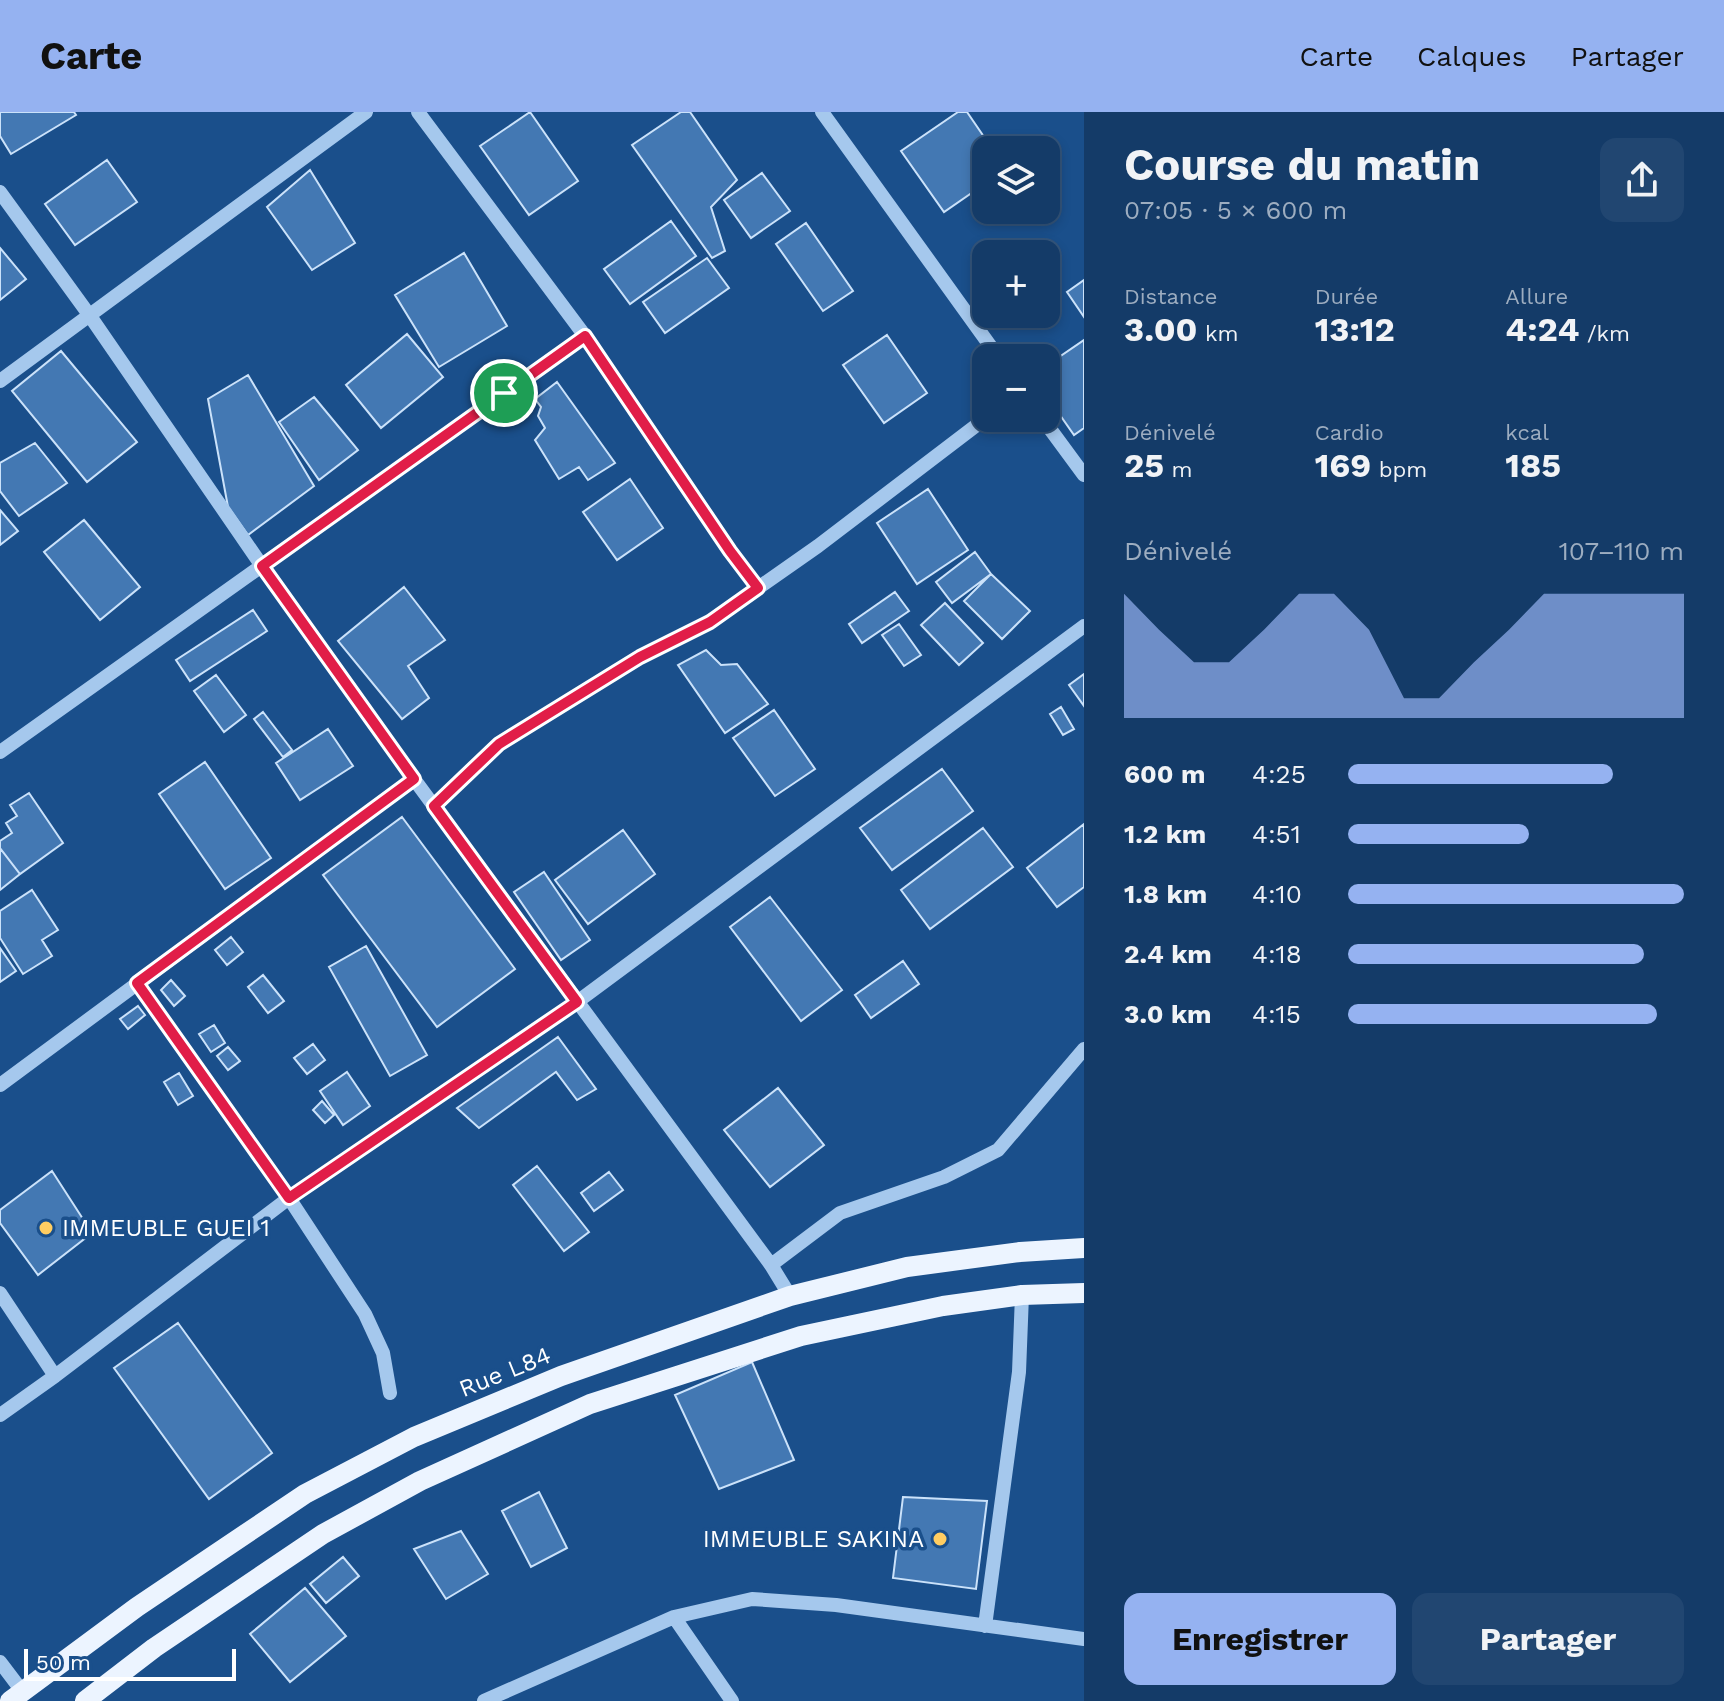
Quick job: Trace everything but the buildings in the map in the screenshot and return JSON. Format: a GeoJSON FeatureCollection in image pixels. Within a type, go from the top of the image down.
{"type":"FeatureCollection","features":[{"type":"Feature","properties":{"kind":"main road","name":"Rue L84"},"geometry":{"type":"LineString","coordinates":[[16,1696],[137,1607],[305,1494],[414,1437],[561,1376],[790,1296],[907,1267],[1020,1252],[1084,1248]]}},
{"type":"Feature","properties":{"kind":"main road"},"geometry":{"type":"LineString","coordinates":[[85,1701],[154,1648],[323,1534],[420,1481],[590,1404],[801,1336],[943,1306],[1022,1295],[1084,1293]]}},
{"type":"Feature","properties":{"kind":"street"},"geometry":{"type":"LineString","coordinates":[[0,381],[366,112]]}},
{"type":"Feature","properties":{"kind":"street"},"geometry":{"type":"LineString","coordinates":[[418,112],[585,336],[758,588]]}},
{"type":"Feature","properties":{"kind":"street"},"geometry":{"type":"LineString","coordinates":[[822,112],[989,344]]}},
{"type":"Feature","properties":{"kind":"street"},"geometry":{"type":"LineString","coordinates":[[0,192],[414,779],[771,1265],[790,1296]]}},
{"type":"Feature","properties":{"kind":"street"},"geometry":{"type":"LineString","coordinates":[[0,752],[585,336]]}},
{"type":"Feature","properties":{"kind":"street"},"geometry":{"type":"LineString","coordinates":[[434,806],[499,744],[640,657],[710,622],[818,546],[972,429]]}},
{"type":"Feature","properties":{"kind":"street"},"geometry":{"type":"LineString","coordinates":[[1052,432],[1084,475]]}},
{"type":"Feature","properties":{"kind":"street"},"geometry":{"type":"LineString","coordinates":[[0,1415],[289,1198],[577,1002],[1084,626]]}},
{"type":"Feature","properties":{"kind":"street"},"geometry":{"type":"LineString","coordinates":[[0,1085],[414,779]]}},
{"type":"Feature","properties":{"kind":"street"},"geometry":{"type":"LineString","coordinates":[[137,983],[289,1198],[365,1314],[383,1353],[390,1393]]}},
{"type":"Feature","properties":{"kind":"street"},"geometry":{"type":"LineString","coordinates":[[771,1265],[840,1213],[944,1177],[998,1150],[1084,1049]]}},
{"type":"Feature","properties":{"kind":"street"},"geometry":{"type":"LineString","coordinates":[[0,1293],[55,1376]]}},
{"type":"Feature","properties":{"kind":"street"},"geometry":{"type":"LineString","coordinates":[[985,1626],[1019,1372],[1022,1295]]}},
{"type":"Feature","properties":{"kind":"street"},"geometry":{"type":"LineString","coordinates":[[484,1701],[674,1617],[752,1599],[836,1605],[1084,1639]]}},
{"type":"Feature","properties":{"kind":"street"},"geometry":{"type":"LineString","coordinates":[[674,1617],[732,1701]]}},
{"type":"Feature","properties":{"kind":"street"},"geometry":{"type":"LineString","coordinates":[[0,1662],[16,1696]]}},
{"type":"Feature","properties":{"kind":"place","name":"IMMEUBLE GUEI 1"},"geometry":{"type":"Point","coordinates":[46,1228]}},
{"type":"Feature","properties":{"kind":"place","name":"IMMEUBLE SAKINA"},"geometry":{"type":"Point","coordinates":[940,1539]}},
{"type":"Feature","properties":{"kind":"route"},"geometry":{"type":"LineString","coordinates":[[585,336],[758,588],[710,622],[640,657],[499,744],[434,806],[577,1002],[289,1198],[137,983],[414,779],[262,566],[504,393],[585,336]]}}]}
